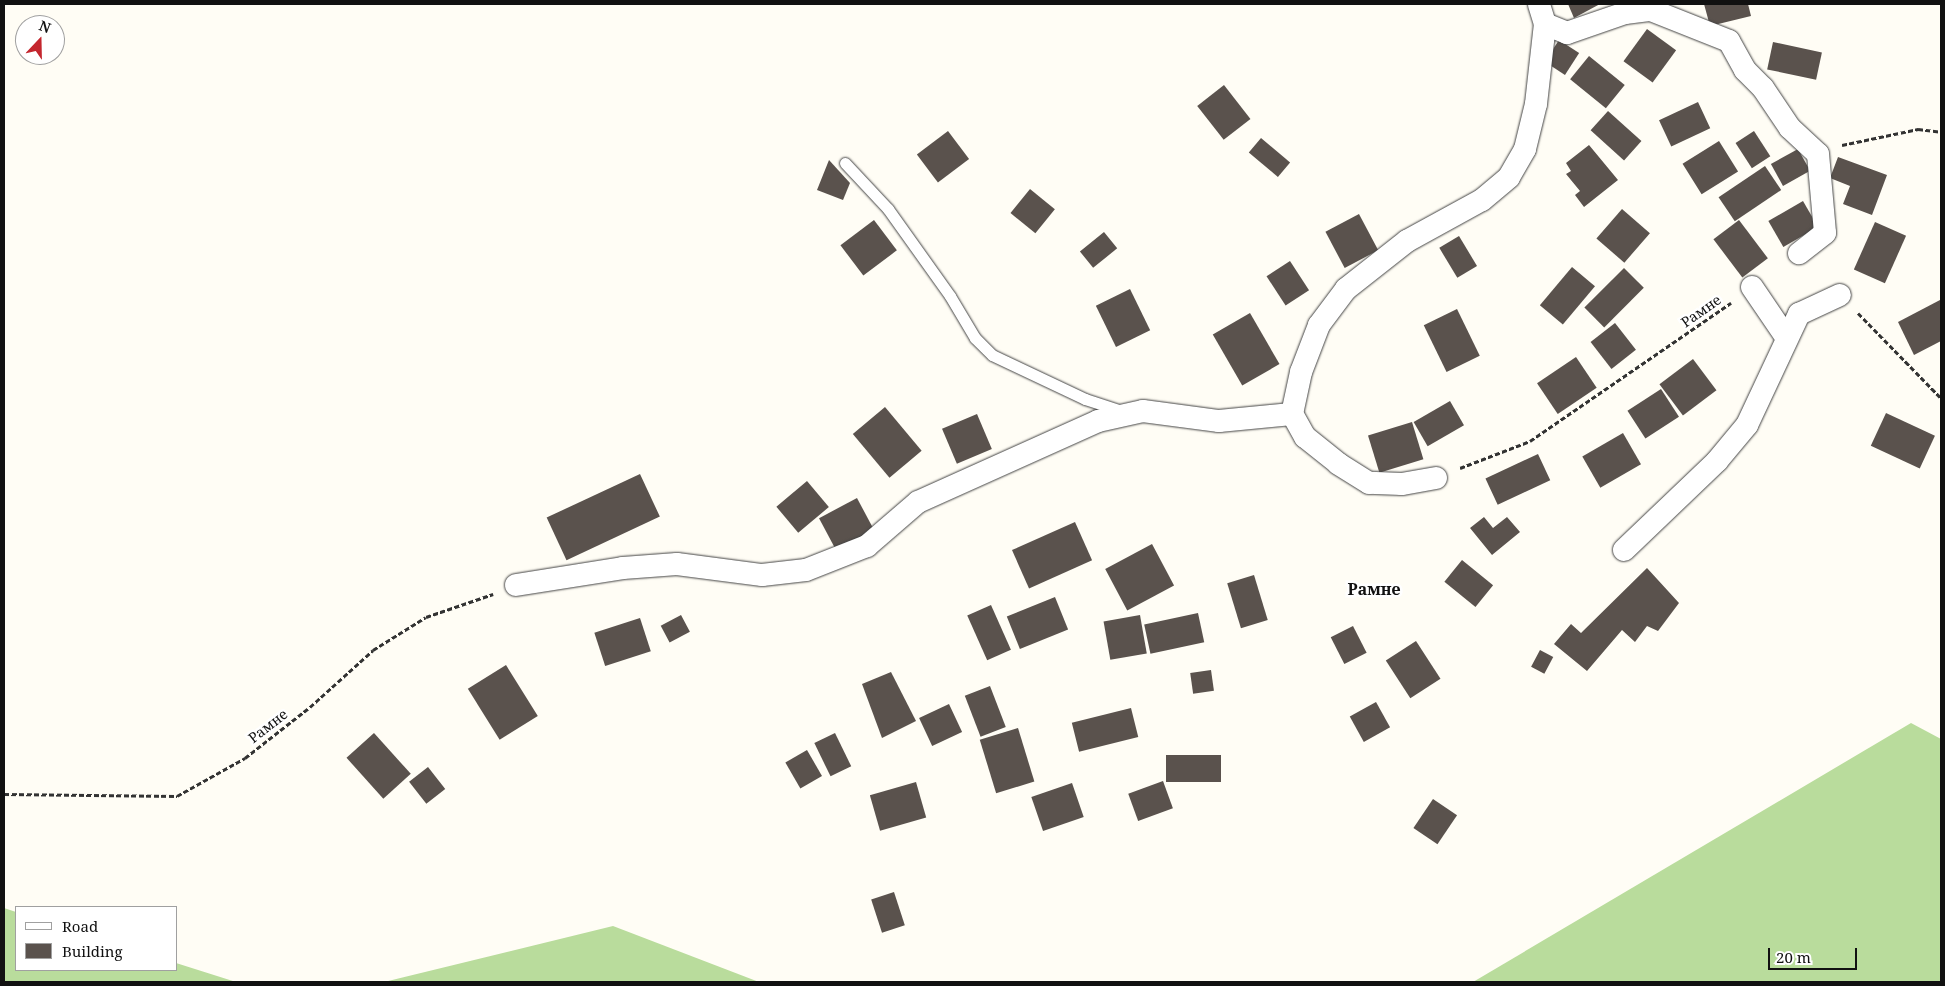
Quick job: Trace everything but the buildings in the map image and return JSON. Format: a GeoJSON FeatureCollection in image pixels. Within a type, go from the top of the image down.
{"type":"FeatureCollection","features":[{"type":"Feature","properties":{"kind":"street"},"geometry":{"type":"LineString","coordinates":[[1542,14],[1567,33],[1625,14],[1651,10],[1729,41],[1745,70],[1763,88],[1790,128],[1818,154],[1825,233],[1799,253]]}},
{"type":"Feature","properties":{"kind":"street"},"geometry":{"type":"LineString","coordinates":[[1436,478],[1402,484],[1370,483],[1339,464],[1305,437],[1292,414],[1301,372],[1319,325],[1346,289],[1407,240],[1482,200],[1509,176],[1525,149],[1536,104],[1542,14]]}},
{"type":"Feature","properties":{"kind":"street"},"geometry":{"type":"LineString","coordinates":[[1752,287],[1786,337]]}},
{"type":"Feature","properties":{"kind":"street"},"geometry":{"type":"LineString","coordinates":[[1624,550],[1718,461],[1747,425],[1786,337],[1799,314],[1840,295]]}},
{"type":"Feature","properties":{"kind":"street"},"geometry":{"type":"LineString","coordinates":[[516,585],[623,568],[678,564],[762,575],[806,570],[866,546],[918,502],[1098,420],[1143,411],[1219,420],[1292,414]]}},
{"type":"Feature","properties":{"kind":"lane"},"geometry":{"type":"LineString","coordinates":[[845,163],[888,209],[950,296],[975,338],[992,355],[1085,399],[1132,414]]}},
{"type":"Feature","properties":{"kind":"path"},"geometry":{"type":"LineString","coordinates":[[1818,154],[1853,140],[1918,129],[1941,132]]}},
{"type":"Feature","properties":{"kind":"path","name":"Рамне"},"geometry":{"type":"LineString","coordinates":[[1436,478],[1530,441],[1752,287]]}},
{"type":"Feature","properties":{"kind":"path"},"geometry":{"type":"LineString","coordinates":[[1840,295],[1941,398]]}},
{"type":"Feature","properties":{"kind":"path","name":"Рамне"},"geometry":{"type":"LineString","coordinates":[[4,794],[177,796],[245,758],[310,707],[380,645],[426,617],[516,585]]}},
{"type":"Feature","properties":{"kind":"green space"},"geometry":{"type":"Polygon","coordinates":[[[1911,723],[1941,739],[1941,982],[1473,982],[1911,723]]]}},
{"type":"Feature","properties":{"kind":"green space"},"geometry":{"type":"Polygon","coordinates":[[[4,908],[15,912],[15,971],[178,971],[178,964],[236,982],[4,982],[4,908]]]}},
{"type":"Feature","properties":{"kind":"green space"},"geometry":{"type":"Polygon","coordinates":[[[613,926],[759,982],[384,982],[613,926]]]}},
{"type":"Feature","properties":{"kind":"district","name":"Рамне"},"geometry":{"type":"Point","coordinates":[1374,589]}}]}
